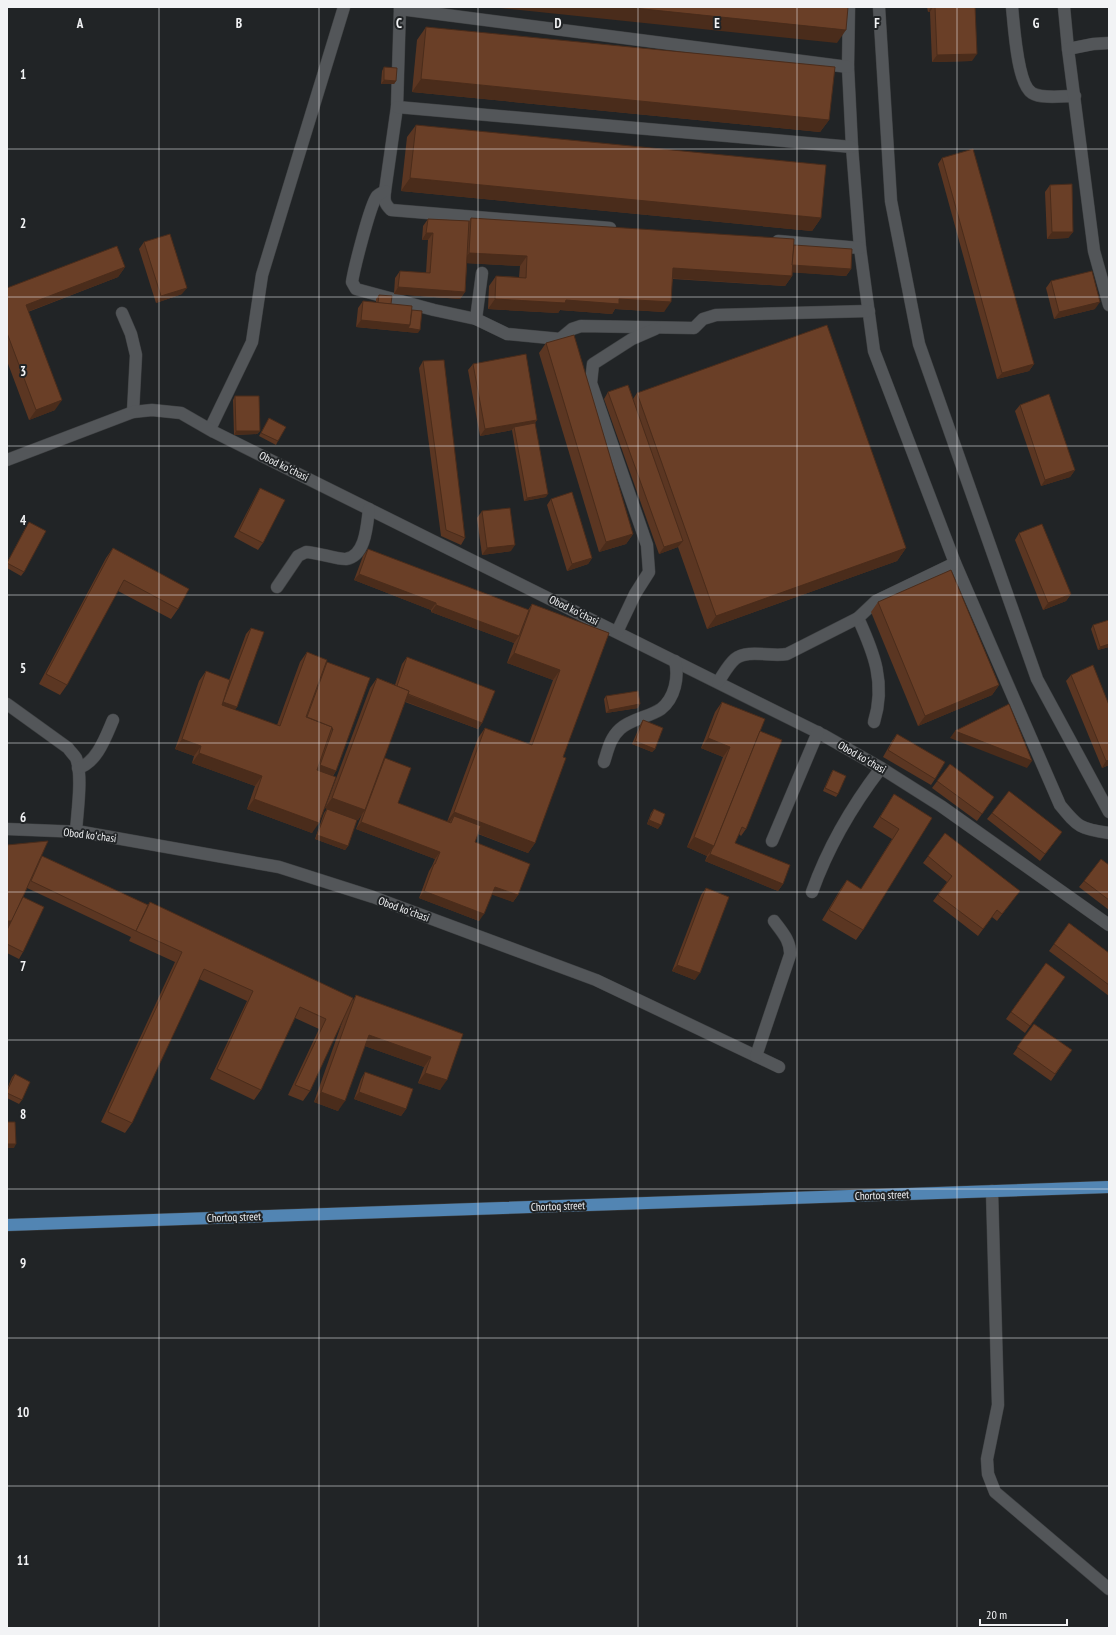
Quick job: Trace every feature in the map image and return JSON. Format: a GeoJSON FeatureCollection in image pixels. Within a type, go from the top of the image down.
{"type":"FeatureCollection","features":[{"type":"Feature","properties":{"kind":"main road","name":"Chortoq street"},"geometry":{"type":"LineString","coordinates":[[7,1225],[1109,1187]]}},
{"type":"Feature","properties":{"kind":"street"},"geometry":{"type":"LineString","coordinates":[[210,430],[252,342],[262,275],[344,7]]}},
{"type":"Feature","properties":{"kind":"street"},"geometry":{"type":"LineString","coordinates":[[849,7],[848,67],[852,147],[860,248],[874,351],[955,563],[1060,805],[1074,822],[1087,830],[1109,833]]}},
{"type":"Feature","properties":{"kind":"street"},"geometry":{"type":"LineString","coordinates":[[879,7],[891,201],[919,344],[1037,679],[1109,812]]}},
{"type":"Feature","properties":{"kind":"street"},"geometry":{"type":"LineString","coordinates":[[1012,7],[1018,55],[1024,84],[1032,93],[1041,96],[1075,96]]}},
{"type":"Feature","properties":{"kind":"street"},"geometry":{"type":"LineString","coordinates":[[1064,7],[1094,251],[1105,273],[1109,305]]}},
{"type":"Feature","properties":{"kind":"street"},"geometry":{"type":"LineString","coordinates":[[622,229],[391,210],[384,201],[397,107],[400,8],[848,67]]}},
{"type":"Feature","properties":{"kind":"street"},"geometry":{"type":"LineString","coordinates":[[1068,49],[1093,44],[1109,43]]}},
{"type":"Feature","properties":{"kind":"street"},"geometry":{"type":"LineString","coordinates":[[397,107],[852,147]]}},
{"type":"Feature","properties":{"kind":"street"},"geometry":{"type":"LineString","coordinates":[[385,191],[377,196],[362,244],[352,282],[356,288],[434,310],[476,319],[507,334],[560,339],[572,329],[580,326],[694,328],[703,319],[716,315],[869,311]]}},
{"type":"Feature","properties":{"kind":"street"},"geometry":{"type":"LineString","coordinates":[[765,240],[860,248]]}},
{"type":"Feature","properties":{"kind":"street"},"geometry":{"type":"LineString","coordinates":[[476,319],[482,273]]}},
{"type":"Feature","properties":{"kind":"street"},"geometry":{"type":"LineString","coordinates":[[122,313],[131,334],[136,355],[133,412]]}},
{"type":"Feature","properties":{"kind":"street"},"geometry":{"type":"LineString","coordinates":[[617,632],[635,594],[649,572],[647,545],[591,383],[593,364],[632,339],[658,327]]}},
{"type":"Feature","properties":{"kind":"street","name":"Obod koʻchasi"},"geometry":{"type":"LineString","coordinates":[[7,460],[133,412],[152,410],[181,413],[210,430],[818,732],[881,768],[941,806],[1109,925]]}},
{"type":"Feature","properties":{"kind":"street"},"geometry":{"type":"LineString","coordinates":[[277,587],[298,556],[306,552],[346,559],[357,553],[364,544],[369,509]]}},
{"type":"Feature","properties":{"kind":"street"},"geometry":{"type":"LineString","coordinates":[[718,682],[734,660],[742,654],[777,656],[787,654],[858,618],[876,601],[955,563]]}},
{"type":"Feature","properties":{"kind":"street"},"geometry":{"type":"LineString","coordinates":[[858,618],[869,643],[879,681],[878,707],[874,722]]}},
{"type":"Feature","properties":{"kind":"street"},"geometry":{"type":"LineString","coordinates":[[604,762],[611,739],[620,728],[662,708],[671,696],[677,682],[675,661]]}},
{"type":"Feature","properties":{"kind":"street"},"geometry":{"type":"LineString","coordinates":[[7,704],[68,748],[76,758],[79,792],[76,832]]}},
{"type":"Feature","properties":{"kind":"street"},"geometry":{"type":"LineString","coordinates":[[78,768],[87,764],[94,756],[113,720]]}},
{"type":"Feature","properties":{"kind":"street"},"geometry":{"type":"LineString","coordinates":[[772,841],[818,732]]}},
{"type":"Feature","properties":{"kind":"street"},"geometry":{"type":"LineString","coordinates":[[812,892],[821,866],[836,836],[881,768]]}},
{"type":"Feature","properties":{"kind":"street","name":"Obod koʻchasi"},"geometry":{"type":"LineString","coordinates":[[7,829],[76,832],[279,867],[373,897],[596,980],[779,1067]]}},
{"type":"Feature","properties":{"kind":"street"},"geometry":{"type":"LineString","coordinates":[[756,1056],[790,955],[791,947],[788,940],[774,921]]}},
{"type":"Feature","properties":{"kind":"street"},"geometry":{"type":"LineString","coordinates":[[992,1191],[998,1405],[987,1458],[988,1474],[995,1492],[1109,1589]]}},
{"type":"Feature","properties":{"kind":"building"},"geometry":{"type":"Polygon","coordinates":[[[624,7],[848,7],[846,30],[624,7]]]}},
{"type":"Feature","properties":{"kind":"building"},"geometry":{"type":"Polygon","coordinates":[[[935,7],[975,7],[977,54],[937,55],[935,7]]]}},
{"type":"Feature","properties":{"kind":"building"},"geometry":{"type":"Polygon","coordinates":[[[426,27],[835,67],[829,120],[421,79],[426,27]]]}},
{"type":"Feature","properties":{"kind":"building"},"geometry":{"type":"Polygon","coordinates":[[[384,67],[397,68],[396,81],[384,80],[384,67]]]}},
{"type":"Feature","properties":{"kind":"building"},"geometry":{"type":"Polygon","coordinates":[[[416,125],[826,165],[821,218],[410,178],[416,125]]]}},
{"type":"Feature","properties":{"kind":"building"},"geometry":{"type":"Polygon","coordinates":[[[973,149],[1034,364],[1002,373],[942,158],[973,149]]]}},
{"type":"Feature","properties":{"kind":"building"},"geometry":{"type":"Polygon","coordinates":[[[1072,184],[1073,232],[1052,232],[1050,185],[1072,184]]]}},
{"type":"Feature","properties":{"kind":"building"},"geometry":{"type":"Polygon","coordinates":[[[471,218],[794,239],[792,276],[673,268],[671,302],[619,299],[619,304],[566,300],[565,303],[495,299],[496,276],[526,278],[527,256],[469,253],[471,218]]]}},
{"type":"Feature","properties":{"kind":"building"},"geometry":{"type":"Polygon","coordinates":[[[428,219],[469,221],[465,292],[398,287],[400,271],[430,273],[433,233],[426,233],[428,219]]]}},
{"type":"Feature","properties":{"kind":"building"},"geometry":{"type":"Polygon","coordinates":[[[170,234],[187,288],[161,296],[144,242],[170,234]]]}},
{"type":"Feature","properties":{"kind":"building"},"geometry":{"type":"Polygon","coordinates":[[[794,245],[852,249],[851,269],[792,265],[794,245]]]}},
{"type":"Feature","properties":{"kind":"building"},"geometry":{"type":"Polygon","coordinates":[[[117,246],[125,267],[26,305],[62,400],[36,410],[7,333],[7,288],[117,246]]]}},
{"type":"Feature","properties":{"kind":"building"},"geometry":{"type":"Polygon","coordinates":[[[1092,271],[1100,302],[1059,312],[1051,281],[1092,271]]]}},
{"type":"Feature","properties":{"kind":"building"},"geometry":{"type":"Polygon","coordinates":[[[379,295],[392,296],[391,304],[378,303],[379,295]]]}},
{"type":"Feature","properties":{"kind":"building"},"geometry":{"type":"Polygon","coordinates":[[[363,301],[412,306],[410,325],[361,320],[363,301]]]}},
{"type":"Feature","properties":{"kind":"building"},"geometry":{"type":"Polygon","coordinates":[[[412,310],[422,311],[420,330],[408,328],[410,325],[412,310]]]}},
{"type":"Feature","properties":{"kind":"building"},"geometry":{"type":"Polygon","coordinates":[[[827,325],[906,548],[716,616],[637,393],[827,325]]]}},
{"type":"Feature","properties":{"kind":"building"},"geometry":{"type":"Polygon","coordinates":[[[574,335],[633,534],[606,542],[546,343],[574,335]]]}},
{"type":"Feature","properties":{"kind":"building"},"geometry":{"type":"Polygon","coordinates":[[[526,354],[537,420],[485,429],[473,364],[526,354]]]}},
{"type":"Feature","properties":{"kind":"building"},"geometry":{"type":"Polygon","coordinates":[[[444,360],[465,538],[446,530],[423,361],[444,360]]]}},
{"type":"Feature","properties":{"kind":"building"},"geometry":{"type":"Polygon","coordinates":[[[628,385],[683,541],[664,547],[608,392],[628,385]]]}},
{"type":"Feature","properties":{"kind":"building"},"geometry":{"type":"Polygon","coordinates":[[[1049,394],[1075,470],[1045,480],[1020,405],[1049,394]]]}},
{"type":"Feature","properties":{"kind":"building"},"geometry":{"type":"Polygon","coordinates":[[[235,396],[259,396],[260,431],[236,431],[235,396]]]}},
{"type":"Feature","properties":{"kind":"building"},"geometry":{"type":"Polygon","coordinates":[[[269,418],[286,427],[278,441],[261,433],[269,418]]]}},
{"type":"Feature","properties":{"kind":"building"},"geometry":{"type":"Polygon","coordinates":[[[535,423],[548,494],[527,498],[514,427],[535,423]]]}},
{"type":"Feature","properties":{"kind":"building"},"geometry":{"type":"Polygon","coordinates":[[[260,488],[285,500],[263,543],[239,531],[260,488]]]}},
{"type":"Feature","properties":{"kind":"building"},"geometry":{"type":"Polygon","coordinates":[[[572,492],[592,558],[572,564],[551,499],[572,492]]]}},
{"type":"Feature","properties":{"kind":"building"},"geometry":{"type":"Polygon","coordinates":[[[510,508],[515,545],[487,548],[482,511],[510,508]]]}},
{"type":"Feature","properties":{"kind":"building"},"geometry":{"type":"Polygon","coordinates":[[[29,522],[46,531],[24,572],[7,563],[29,522]]]}},
{"type":"Feature","properties":{"kind":"building"},"geometry":{"type":"Polygon","coordinates":[[[1042,524],[1071,594],[1048,603],[1019,533],[1042,524]]]}},
{"type":"Feature","properties":{"kind":"building"},"geometry":{"type":"Polygon","coordinates":[[[113,548],[189,589],[178,609],[124,580],[67,685],[46,674],[113,548]]]}},
{"type":"Feature","properties":{"kind":"building"},"geometry":{"type":"Polygon","coordinates":[[[368,549],[529,610],[519,636],[359,574],[368,549]]]}},
{"type":"Feature","properties":{"kind":"building"},"geometry":{"type":"Polygon","coordinates":[[[951,570],[999,685],[925,716],[878,602],[951,570]]]}},
{"type":"Feature","properties":{"kind":"building"},"geometry":{"type":"Polygon","coordinates":[[[532,604],[609,633],[563,757],[566,758],[535,843],[454,812],[485,728],[532,745],[560,670],[514,653],[532,604]]]}},
{"type":"Feature","properties":{"kind":"building"},"geometry":{"type":"Polygon","coordinates":[[[1109,620],[1109,644],[1100,647],[1093,625],[1109,620]]]}},
{"type":"Feature","properties":{"kind":"building"},"geometry":{"type":"Polygon","coordinates":[[[251,628],[264,632],[237,707],[223,702],[251,628]]]}},
{"type":"Feature","properties":{"kind":"building"},"geometry":{"type":"Polygon","coordinates":[[[307,652],[327,660],[306,717],[332,727],[317,770],[336,777],[319,823],[254,799],[262,776],[199,753],[201,746],[182,739],[206,671],[230,680],[222,705],[280,726],[307,652]]]}},
{"type":"Feature","properties":{"kind":"building"},"geometry":{"type":"Polygon","coordinates":[[[407,657],[495,691],[482,723],[408,694],[409,691],[397,686],[407,657]]]}},
{"type":"Feature","properties":{"kind":"building"},"geometry":{"type":"Polygon","coordinates":[[[327,662],[370,678],[336,771],[320,765],[333,729],[332,727],[307,717],[327,662]]]}},
{"type":"Feature","properties":{"kind":"building"},"geometry":{"type":"Polygon","coordinates":[[[1093,665],[1109,705],[1109,760],[1106,761],[1071,675],[1093,665]]]}},
{"type":"Feature","properties":{"kind":"building"},"geometry":{"type":"Polygon","coordinates":[[[377,678],[409,691],[365,810],[332,798],[377,678]]]}},
{"type":"Feature","properties":{"kind":"building"},"geometry":{"type":"Polygon","coordinates":[[[638,691],[640,704],[609,710],[606,696],[638,691]]]}},
{"type":"Feature","properties":{"kind":"building"},"geometry":{"type":"Polygon","coordinates":[[[722,702],[765,719],[714,846],[694,837],[730,747],[708,738],[722,702]]]}},
{"type":"Feature","properties":{"kind":"building"},"geometry":{"type":"Polygon","coordinates":[[[1009,704],[1032,761],[955,731],[1009,704]]]}},
{"type":"Feature","properties":{"kind":"building"},"geometry":{"type":"Polygon","coordinates":[[[643,720],[663,728],[655,749],[635,741],[643,720]]]}},
{"type":"Feature","properties":{"kind":"building"},"geometry":{"type":"Polygon","coordinates":[[[760,731],[782,740],[746,829],[742,827],[735,843],[790,865],[783,884],[710,854],[760,731]]]}},
{"type":"Feature","properties":{"kind":"building"},"geometry":{"type":"Polygon","coordinates":[[[897,734],[945,762],[935,779],[888,750],[897,734]]]}},
{"type":"Feature","properties":{"kind":"building"},"geometry":{"type":"Polygon","coordinates":[[[385,758],[411,768],[398,803],[451,823],[454,816],[481,826],[475,842],[530,864],[518,895],[495,887],[484,914],[424,891],[440,852],[361,822],[385,758]]]}},
{"type":"Feature","properties":{"kind":"building"},"geometry":{"type":"Polygon","coordinates":[[[950,764],[994,797],[982,814],[937,781],[950,764]]]}},
{"type":"Feature","properties":{"kind":"building"},"geometry":{"type":"Polygon","coordinates":[[[833,770],[846,776],[838,794],[825,788],[833,770]]]}},
{"type":"Feature","properties":{"kind":"building"},"geometry":{"type":"Polygon","coordinates":[[[1009,791],[1062,832],[1045,854],[992,813],[1009,791]]]}},
{"type":"Feature","properties":{"kind":"building"},"geometry":{"type":"Polygon","coordinates":[[[894,794],[932,818],[863,930],[829,910],[847,880],[861,889],[899,829],[880,817],[894,794]]]}},
{"type":"Feature","properties":{"kind":"building"},"geometry":{"type":"Polygon","coordinates":[[[327,809],[357,820],[348,846],[317,835],[327,809]]]}},
{"type":"Feature","properties":{"kind":"building"},"geometry":{"type":"Polygon","coordinates":[[[654,809],[665,814],[661,825],[649,820],[654,809]]]}},
{"type":"Feature","properties":{"kind":"building"},"geometry":{"type":"Polygon","coordinates":[[[945,833],[1020,891],[1002,914],[997,910],[983,929],[938,895],[952,876],[928,856],[945,833]]]}},
{"type":"Feature","properties":{"kind":"building"},"geometry":{"type":"Polygon","coordinates":[[[48,841],[12,921],[7,921],[7,845],[48,841]]]}},
{"type":"Feature","properties":{"kind":"building"},"geometry":{"type":"Polygon","coordinates":[[[42,856],[148,905],[136,931],[31,881],[42,856]]]}},
{"type":"Feature","properties":{"kind":"building"},"geometry":{"type":"Polygon","coordinates":[[[1101,859],[1109,865],[1109,900],[1084,881],[1101,859]]]}},
{"type":"Feature","properties":{"kind":"building"},"geometry":{"type":"Polygon","coordinates":[[[706,888],[729,897],[700,973],[677,965],[706,888]]]}},
{"type":"Feature","properties":{"kind":"building"},"geometry":{"type":"Polygon","coordinates":[[[23,897],[44,907],[23,952],[7,944],[7,930],[23,897]]]}},
{"type":"Feature","properties":{"kind":"building"},"geometry":{"type":"Polygon","coordinates":[[[150,902],[353,998],[310,1091],[295,1085],[326,1019],[300,1007],[261,1090],[217,1069],[253,991],[204,969],[132,1123],[108,1112],[182,952],[136,931],[150,902]]]}},
{"type":"Feature","properties":{"kind":"building"},"geometry":{"type":"Polygon","coordinates":[[[1069,923],[1109,953],[1109,985],[1054,944],[1069,923]]]}},
{"type":"Feature","properties":{"kind":"building"},"geometry":{"type":"Polygon","coordinates":[[[1046,963],[1065,977],[1030,1026],[1011,1012],[1046,963]]]}},
{"type":"Feature","properties":{"kind":"building"},"geometry":{"type":"Polygon","coordinates":[[[356,995],[463,1034],[447,1080],[425,1073],[431,1057],[369,1035],[345,1101],[321,1092],[356,995]]]}},
{"type":"Feature","properties":{"kind":"building"},"geometry":{"type":"Polygon","coordinates":[[[1034,1024],[1072,1050],[1055,1074],[1017,1047],[1034,1024]]]}},
{"type":"Feature","properties":{"kind":"building"},"geometry":{"type":"Polygon","coordinates":[[[365,1072],[413,1089],[406,1109],[359,1092],[365,1072]]]}},
{"type":"Feature","properties":{"kind":"building"},"geometry":{"type":"Polygon","coordinates":[[[15,1074],[30,1082],[22,1100],[7,1093],[15,1074]]]}},
{"type":"Feature","properties":{"kind":"building"},"geometry":{"type":"Polygon","coordinates":[[[7,1122],[15,1122],[16,1144],[7,1144],[7,1122]]]}}]}
